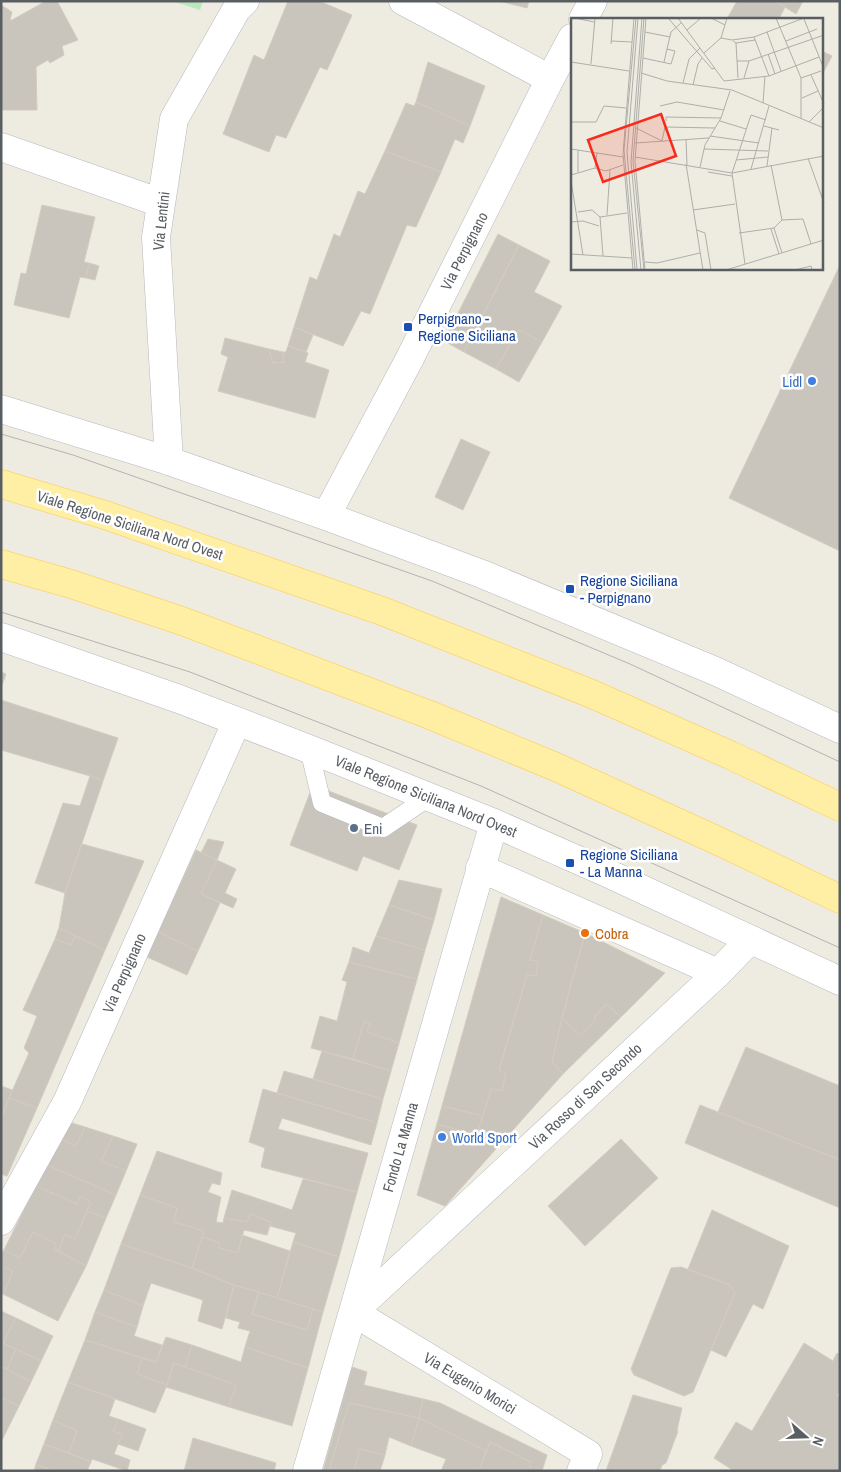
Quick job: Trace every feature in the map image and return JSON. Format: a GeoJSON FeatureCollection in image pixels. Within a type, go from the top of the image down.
{"type":"FeatureCollection","features":[{"type":"Feature","properties":{"kind":"main road","name":"Viale Regione Siciliana Nord Ovest"},"geometry":{"type":"LineString","coordinates":[[1,484],[124,521],[382,611],[592,694],[730,755],[840,807]]}},
{"type":"Feature","properties":{"kind":"main road"},"geometry":{"type":"LineString","coordinates":[[1,564],[70,584],[182,621],[430,715],[556,767],[840,899]]}},
{"type":"Feature","properties":{"kind":"street","name":"Via Lentini"},"geometry":{"type":"LineString","coordinates":[[168,461],[156,237],[174,120],[236,10],[245,1]]}},
{"type":"Feature","properties":{"kind":"street"},"geometry":{"type":"LineString","coordinates":[[403,1],[550,78]]}},
{"type":"Feature","properties":{"kind":"street"},"geometry":{"type":"LineString","coordinates":[[584,18],[593,1]]}},
{"type":"Feature","properties":{"kind":"street","name":"Via Perpignano"},"geometry":{"type":"LineString","coordinates":[[326,516],[409,360],[550,78],[571,40]]}},
{"type":"Feature","properties":{"kind":"street"},"geometry":{"type":"LineString","coordinates":[[1,147],[162,203]]}},
{"type":"Feature","properties":{"kind":"street"},"geometry":{"type":"LineString","coordinates":[[1,409],[168,461],[326,516],[482,574],[715,671],[840,729]]}},
{"type":"Feature","properties":{"kind":"street","name":"Viale Regione Siciliana Nord Ovest"},"geometry":{"type":"LineString","coordinates":[[1,637],[237,721],[494,823],[605,872],[840,981]]}},
{"type":"Feature","properties":{"kind":"street","name":"Via Perpignano"},"geometry":{"type":"LineString","coordinates":[[1,1221],[67,1102],[237,721]]}},
{"type":"Feature","properties":{"kind":"street","name":"Fondo La Manna"},"geometry":{"type":"LineString","coordinates":[[308,1471],[494,823]]}},
{"type":"Feature","properties":{"kind":"street"},"geometry":{"type":"LineString","coordinates":[[480,868],[718,973]]}},
{"type":"Feature","properties":{"kind":"street","name":"Via Rosso di San Secondo"},"geometry":{"type":"LineString","coordinates":[[353,1312],[718,973],[750,940]]}},
{"type":"Feature","properties":{"kind":"street","name":"Via Eugenio Morici"},"geometry":{"type":"LineString","coordinates":[[353,1312],[585,1462]]}},
{"type":"Feature","properties":{"kind":"lane"},"geometry":{"type":"LineString","coordinates":[[309,749],[322,804],[383,828],[430,797]]}},
{"type":"Feature","properties":{"kind":"green space"},"geometry":{"type":"Polygon","coordinates":[[[172,1],[203,1],[200,10],[172,1]]]}},
{"type":"Feature","properties":{"kind":"building"},"geometry":{"type":"Polygon","coordinates":[[[46,1],[57,1],[78,40],[62,46],[64,55],[50,63],[48,60],[36,67],[37,110],[1,110],[1,5],[12,12],[10,20],[12,20],[46,1]]]}},
{"type":"Feature","properties":{"kind":"building"},"geometry":{"type":"Polygon","coordinates":[[[288,1],[319,1],[352,15],[327,70],[320,67],[286,138],[276,135],[269,152],[223,134],[254,55],[264,60],[288,1]]]}},
{"type":"Feature","properties":{"kind":"building"},"geometry":{"type":"Polygon","coordinates":[[[499,1],[529,1],[527,8],[499,1]]]}},
{"type":"Feature","properties":{"kind":"building"},"geometry":{"type":"Polygon","coordinates":[[[737,1],[775,1],[785,7],[780,18],[728,18],[737,1]]]}},
{"type":"Feature","properties":{"kind":"building"},"geometry":{"type":"Polygon","coordinates":[[[775,1],[803,1],[796,14],[775,1]]]}},
{"type":"Feature","properties":{"kind":"building"},"geometry":{"type":"Polygon","coordinates":[[[824,52],[832,56],[824,71],[824,52]]]}},
{"type":"Feature","properties":{"kind":"building"},"geometry":{"type":"Polygon","coordinates":[[[428,62],[485,86],[470,126],[416,102],[428,62]]]}},
{"type":"Feature","properties":{"kind":"building"},"geometry":{"type":"Polygon","coordinates":[[[416,102],[470,126],[463,143],[455,139],[441,172],[385,151],[406,103],[414,106],[416,102]]]}},
{"type":"Feature","properties":{"kind":"building"},"geometry":{"type":"Polygon","coordinates":[[[385,151],[441,172],[416,227],[407,225],[370,314],[361,311],[343,346],[294,327],[310,277],[317,280],[334,234],[340,237],[358,191],[365,194],[385,151]]]}},
{"type":"Feature","properties":{"kind":"building"},"geometry":{"type":"Polygon","coordinates":[[[42,205],[95,217],[84,262],[89,263],[86,278],[80,277],[69,318],[14,305],[21,273],[26,274],[42,205]]]}},
{"type":"Feature","properties":{"kind":"building"},"geometry":{"type":"Polygon","coordinates":[[[498,234],[519,245],[464,352],[444,341],[498,234]]]}},
{"type":"Feature","properties":{"kind":"building"},"geometry":{"type":"Polygon","coordinates":[[[519,245],[550,261],[534,292],[562,306],[542,342],[519,330],[496,369],[464,352],[519,245]]]}},
{"type":"Feature","properties":{"kind":"building"},"geometry":{"type":"Polygon","coordinates":[[[89,263],[99,266],[95,280],[86,278],[89,263]]]}},
{"type":"Feature","properties":{"kind":"building","name":"Lidl"},"geometry":{"type":"Polygon","coordinates":[[[840,265],[840,551],[729,498],[840,265]]]}},
{"type":"Feature","properties":{"kind":"building"},"geometry":{"type":"Polygon","coordinates":[[[294,327],[313,335],[306,352],[288,346],[294,327]]]}},
{"type":"Feature","properties":{"kind":"building"},"geometry":{"type":"Polygon","coordinates":[[[519,330],[542,342],[519,382],[496,369],[519,330]]]}},
{"type":"Feature","properties":{"kind":"building"},"geometry":{"type":"Polygon","coordinates":[[[225,338],[269,349],[273,363],[284,362],[283,352],[286,352],[288,346],[308,353],[305,362],[329,370],[315,418],[218,391],[228,357],[221,354],[225,338]]]}},
{"type":"Feature","properties":{"kind":"building"},"geometry":{"type":"Polygon","coordinates":[[[269,349],[283,352],[284,362],[273,363],[269,349]]]}},
{"type":"Feature","properties":{"kind":"building"},"geometry":{"type":"Polygon","coordinates":[[[461,439],[490,452],[463,510],[435,497],[461,439]]]}},
{"type":"Feature","properties":{"kind":"building"},"geometry":{"type":"Polygon","coordinates":[[[1,672],[6,674],[1,688],[1,672]]]}},
{"type":"Feature","properties":{"kind":"building"},"geometry":{"type":"Polygon","coordinates":[[[1,700],[118,738],[103,781],[1,750],[1,700]]]}},
{"type":"Feature","properties":{"kind":"building"},"geometry":{"type":"Polygon","coordinates":[[[90,776],[103,781],[65,893],[35,883],[63,803],[80,806],[90,776]]]}},
{"type":"Feature","properties":{"kind":"building"},"geometry":{"type":"Polygon","coordinates":[[[313,785],[417,825],[399,870],[363,856],[357,871],[290,845],[313,785]]]}},
{"type":"Feature","properties":{"kind":"building"},"geometry":{"type":"Polygon","coordinates":[[[208,839],[224,842],[217,860],[201,853],[208,839]]]}},
{"type":"Feature","properties":{"kind":"building"},"geometry":{"type":"Polygon","coordinates":[[[82,844],[144,861],[105,950],[59,928],[65,893],[82,844]]]}},
{"type":"Feature","properties":{"kind":"building"},"geometry":{"type":"Polygon","coordinates":[[[196,850],[217,860],[201,894],[220,903],[198,951],[158,932],[196,850]]]}},
{"type":"Feature","properties":{"kind":"building"},"geometry":{"type":"Polygon","coordinates":[[[217,860],[236,869],[225,893],[237,899],[233,908],[201,894],[217,860]]]}},
{"type":"Feature","properties":{"kind":"building"},"geometry":{"type":"Polygon","coordinates":[[[399,880],[442,889],[434,920],[389,905],[399,880]]]}},
{"type":"Feature","properties":{"kind":"building"},"geometry":{"type":"Polygon","coordinates":[[[501,897],[543,915],[530,960],[538,961],[536,976],[527,975],[499,1070],[506,1073],[502,1091],[491,1089],[483,1116],[442,1106],[501,897]]]}},
{"type":"Feature","properties":{"kind":"building"},"geometry":{"type":"Polygon","coordinates":[[[389,905],[434,920],[425,950],[376,936],[389,905]]]}},
{"type":"Feature","properties":{"kind":"building"},"geometry":{"type":"Polygon","coordinates":[[[543,915],[585,933],[552,1062],[563,1074],[445,1206],[417,1195],[437,1124],[477,1135],[491,1089],[502,1091],[506,1073],[499,1070],[527,975],[536,976],[538,961],[530,960],[543,915]]]}},
{"type":"Feature","properties":{"kind":"building"},"geometry":{"type":"Polygon","coordinates":[[[59,928],[75,936],[71,945],[55,939],[59,928]]]}},
{"type":"Feature","properties":{"kind":"building"},"geometry":{"type":"Polygon","coordinates":[[[158,932],[198,951],[187,975],[147,957],[158,932]]]}},
{"type":"Feature","properties":{"kind":"building"},"geometry":{"type":"Polygon","coordinates":[[[585,933],[665,973],[621,1017],[606,1004],[594,1018],[596,1020],[580,1035],[562,1018],[585,933]]]}},
{"type":"Feature","properties":{"kind":"building"},"geometry":{"type":"Polygon","coordinates":[[[75,936],[105,950],[37,1108],[9,1098],[29,1053],[24,1048],[37,1016],[23,1010],[55,939],[71,945],[75,936]]]}},
{"type":"Feature","properties":{"kind":"building"},"geometry":{"type":"Polygon","coordinates":[[[376,936],[425,950],[417,979],[349,962],[353,947],[369,953],[376,936]]]}},
{"type":"Feature","properties":{"kind":"building"},"geometry":{"type":"Polygon","coordinates":[[[349,962],[417,979],[399,1043],[367,1032],[370,1023],[364,1022],[353,1059],[311,1048],[320,1016],[337,1021],[347,982],[342,980],[349,962]]]}},
{"type":"Feature","properties":{"kind":"building"},"geometry":{"type":"Polygon","coordinates":[[[606,1004],[621,1017],[563,1074],[552,1062],[562,1018],[580,1035],[596,1020],[594,1018],[606,1004]]]}},
{"type":"Feature","properties":{"kind":"building"},"geometry":{"type":"Polygon","coordinates":[[[364,1022],[370,1023],[367,1032],[399,1043],[391,1071],[353,1059],[364,1022]]]}},
{"type":"Feature","properties":{"kind":"building"},"geometry":{"type":"Polygon","coordinates":[[[746,1047],[840,1086],[840,1160],[718,1112],[746,1047]]]}},
{"type":"Feature","properties":{"kind":"building"},"geometry":{"type":"Polygon","coordinates":[[[322,1051],[391,1071],[383,1099],[313,1079],[322,1051]]]}},
{"type":"Feature","properties":{"kind":"building"},"geometry":{"type":"Polygon","coordinates":[[[284,1071],[383,1099],[377,1123],[277,1093],[284,1071]]]}},
{"type":"Feature","properties":{"kind":"building"},"geometry":{"type":"Polygon","coordinates":[[[1,1086],[12,1090],[3,1114],[1,1114],[1,1086]]]}},
{"type":"Feature","properties":{"kind":"building"},"geometry":{"type":"Polygon","coordinates":[[[263,1089],[377,1123],[371,1145],[282,1118],[278,1129],[368,1153],[357,1192],[261,1167],[265,1148],[249,1142],[263,1089]]]}},
{"type":"Feature","properties":{"kind":"building"},"geometry":{"type":"Polygon","coordinates":[[[9,1098],[37,1108],[7,1176],[1,1174],[1,1114],[3,1114],[9,1098]]]}},
{"type":"Feature","properties":{"kind":"building"},"geometry":{"type":"Polygon","coordinates":[[[700,1105],[840,1160],[840,1208],[685,1143],[700,1105]]]}},
{"type":"Feature","properties":{"kind":"building"},"geometry":{"type":"Polygon","coordinates":[[[442,1106],[483,1116],[477,1135],[437,1124],[442,1106]]]}},
{"type":"Feature","properties":{"kind":"building"},"geometry":{"type":"Polygon","coordinates":[[[69,1122],[85,1127],[76,1146],[60,1139],[69,1122]]]}},
{"type":"Feature","properties":{"kind":"building"},"geometry":{"type":"Polygon","coordinates":[[[85,1127],[113,1136],[101,1161],[126,1171],[116,1195],[47,1165],[60,1139],[76,1146],[85,1127]]]}},
{"type":"Feature","properties":{"kind":"building"},"geometry":{"type":"Polygon","coordinates":[[[113,1136],[137,1144],[126,1171],[101,1161],[113,1136]]]}},
{"type":"Feature","properties":{"kind":"building"},"geometry":{"type":"Polygon","coordinates":[[[621,1139],[658,1178],[585,1246],[548,1206],[621,1139]]]}},
{"type":"Feature","properties":{"kind":"building"},"geometry":{"type":"Polygon","coordinates":[[[157,1151],[222,1173],[220,1185],[212,1183],[208,1192],[221,1197],[216,1222],[223,1223],[224,1218],[247,1222],[250,1214],[271,1222],[267,1235],[244,1230],[238,1253],[219,1248],[220,1243],[202,1237],[204,1231],[174,1222],[177,1208],[140,1195],[157,1151]]]}},
{"type":"Feature","properties":{"kind":"building"},"geometry":{"type":"Polygon","coordinates":[[[47,1165],[116,1195],[106,1218],[87,1211],[91,1202],[80,1196],[77,1204],[36,1186],[47,1165]]]}},
{"type":"Feature","properties":{"kind":"building"},"geometry":{"type":"Polygon","coordinates":[[[303,1179],[357,1192],[339,1257],[293,1242],[296,1233],[270,1226],[271,1222],[250,1214],[247,1222],[224,1218],[232,1190],[292,1210],[303,1179]]]}},
{"type":"Feature","properties":{"kind":"building"},"geometry":{"type":"Polygon","coordinates":[[[36,1186],[77,1204],[80,1196],[91,1202],[75,1239],[65,1234],[58,1251],[54,1249],[56,1244],[33,1232],[20,1258],[4,1250],[36,1186]]]}},
{"type":"Feature","properties":{"kind":"building"},"geometry":{"type":"Polygon","coordinates":[[[140,1195],[177,1208],[174,1222],[204,1231],[192,1268],[121,1244],[140,1195]]]}},
{"type":"Feature","properties":{"kind":"building"},"geometry":{"type":"Polygon","coordinates":[[[712,1210],[789,1246],[763,1309],[753,1304],[726,1357],[711,1350],[735,1293],[730,1285],[688,1269],[712,1210]]]}},
{"type":"Feature","properties":{"kind":"building"},"geometry":{"type":"Polygon","coordinates":[[[87,1211],[106,1218],[86,1266],[58,1251],[65,1234],[75,1239],[87,1211]]]}},
{"type":"Feature","properties":{"kind":"building"},"geometry":{"type":"Polygon","coordinates":[[[33,1232],[56,1244],[54,1249],[86,1266],[58,1321],[3,1294],[13,1271],[1,1266],[1,1254],[4,1250],[20,1258],[33,1232]]]}},
{"type":"Feature","properties":{"kind":"building"},"geometry":{"type":"Polygon","coordinates":[[[242,1235],[290,1251],[277,1298],[234,1285],[192,1268],[202,1237],[220,1243],[219,1248],[238,1253],[242,1235]]]}},
{"type":"Feature","properties":{"kind":"building"},"geometry":{"type":"Polygon","coordinates":[[[293,1242],[339,1257],[323,1312],[277,1298],[293,1242]]]}},
{"type":"Feature","properties":{"kind":"building"},"geometry":{"type":"Polygon","coordinates":[[[121,1244],[192,1268],[234,1285],[222,1329],[198,1321],[203,1300],[151,1283],[143,1306],[104,1290],[121,1244]]]}},
{"type":"Feature","properties":{"kind":"building"},"geometry":{"type":"Polygon","coordinates":[[[1,1266],[13,1271],[3,1294],[1,1293],[1,1266]]]}},
{"type":"Feature","properties":{"kind":"building"},"geometry":{"type":"Polygon","coordinates":[[[681,1267],[730,1285],[735,1293],[693,1392],[684,1396],[634,1375],[631,1369],[671,1268],[681,1267]]]}},
{"type":"Feature","properties":{"kind":"building"},"geometry":{"type":"Polygon","coordinates":[[[234,1285],[259,1292],[252,1314],[307,1330],[313,1309],[323,1312],[308,1368],[245,1347],[250,1331],[238,1328],[240,1322],[226,1318],[234,1285]]]}},
{"type":"Feature","properties":{"kind":"building"},"geometry":{"type":"Polygon","coordinates":[[[104,1290],[143,1306],[137,1327],[95,1312],[104,1290]]]}},
{"type":"Feature","properties":{"kind":"building"},"geometry":{"type":"Polygon","coordinates":[[[259,1292],[313,1309],[307,1330],[252,1314],[259,1292]]]}},
{"type":"Feature","properties":{"kind":"building"},"geometry":{"type":"Polygon","coordinates":[[[1,1311],[16,1318],[3,1343],[16,1349],[7,1369],[1,1366],[1,1311]]]}},
{"type":"Feature","properties":{"kind":"building"},"geometry":{"type":"Polygon","coordinates":[[[95,1312],[137,1327],[134,1336],[162,1345],[156,1362],[85,1340],[95,1312]]]}},
{"type":"Feature","properties":{"kind":"building"},"geometry":{"type":"Polygon","coordinates":[[[16,1318],[53,1336],[41,1361],[3,1343],[16,1318]]]}},
{"type":"Feature","properties":{"kind":"building"},"geometry":{"type":"Polygon","coordinates":[[[166,1337],[192,1345],[185,1367],[174,1363],[167,1385],[137,1374],[142,1358],[156,1362],[166,1337]]]}},
{"type":"Feature","properties":{"kind":"building"},"geometry":{"type":"Polygon","coordinates":[[[85,1340],[142,1358],[137,1374],[167,1385],[155,1413],[68,1382],[85,1340]]]}},
{"type":"Feature","properties":{"kind":"building"},"geometry":{"type":"Polygon","coordinates":[[[804,1343],[833,1361],[837,1353],[840,1355],[840,1391],[837,1396],[840,1398],[840,1471],[734,1471],[714,1458],[736,1422],[752,1431],[804,1343]]]}},
{"type":"Feature","properties":{"kind":"building"},"geometry":{"type":"Polygon","coordinates":[[[192,1345],[241,1362],[245,1347],[308,1368],[292,1426],[229,1407],[236,1385],[185,1367],[192,1345]]]}},
{"type":"Feature","properties":{"kind":"building"},"geometry":{"type":"Polygon","coordinates":[[[16,1349],[41,1361],[31,1382],[7,1369],[16,1349]]]}},
{"type":"Feature","properties":{"kind":"building"},"geometry":{"type":"Polygon","coordinates":[[[174,1363],[236,1385],[229,1407],[166,1387],[174,1363]]]}},
{"type":"Feature","properties":{"kind":"building"},"geometry":{"type":"Polygon","coordinates":[[[1,1366],[31,1382],[19,1406],[1,1397],[1,1366]]]}},
{"type":"Feature","properties":{"kind":"building"},"geometry":{"type":"Polygon","coordinates":[[[352,1367],[367,1372],[364,1385],[423,1399],[419,1418],[349,1403],[329,1471],[323,1471],[352,1367]]]}},
{"type":"Feature","properties":{"kind":"building"},"geometry":{"type":"Polygon","coordinates":[[[68,1382],[115,1399],[109,1416],[118,1419],[113,1431],[122,1434],[114,1454],[130,1460],[127,1471],[92,1459],[91,1462],[69,1453],[77,1431],[53,1420],[68,1382]]]}},
{"type":"Feature","properties":{"kind":"building"},"geometry":{"type":"Polygon","coordinates":[[[633,1395],[682,1408],[678,1431],[666,1463],[662,1465],[660,1471],[606,1471],[633,1395]]]}},
{"type":"Feature","properties":{"kind":"building"},"geometry":{"type":"Polygon","coordinates":[[[1,1397],[19,1406],[1,1442],[1,1397]]]}},
{"type":"Feature","properties":{"kind":"building"},"geometry":{"type":"Polygon","coordinates":[[[423,1399],[440,1403],[547,1455],[542,1471],[529,1471],[531,1462],[490,1442],[486,1451],[419,1418],[423,1399]]]}},
{"type":"Feature","properties":{"kind":"building"},"geometry":{"type":"Polygon","coordinates":[[[349,1403],[419,1418],[411,1446],[389,1437],[385,1455],[360,1449],[354,1471],[329,1471],[349,1403]]]}},
{"type":"Feature","properties":{"kind":"building"},"geometry":{"type":"Polygon","coordinates":[[[419,1418],[486,1451],[479,1471],[441,1471],[446,1459],[411,1446],[419,1418]]]}},
{"type":"Feature","properties":{"kind":"building"},"geometry":{"type":"Polygon","coordinates":[[[118,1419],[146,1429],[138,1451],[118,1444],[122,1434],[113,1431],[118,1419]]]}},
{"type":"Feature","properties":{"kind":"building"},"geometry":{"type":"Polygon","coordinates":[[[53,1420],[77,1431],[69,1453],[44,1444],[53,1420]]]}},
{"type":"Feature","properties":{"kind":"building"},"geometry":{"type":"Polygon","coordinates":[[[193,1438],[276,1463],[274,1471],[184,1471],[193,1438]]]}},
{"type":"Feature","properties":{"kind":"building"},"geometry":{"type":"Polygon","coordinates":[[[490,1442],[531,1462],[529,1471],[479,1471],[490,1442]]]}},
{"type":"Feature","properties":{"kind":"building"},"geometry":{"type":"Polygon","coordinates":[[[44,1444],[91,1462],[87,1471],[53,1471],[36,1464],[44,1444]]]}},
{"type":"Feature","properties":{"kind":"building"},"geometry":{"type":"Polygon","coordinates":[[[360,1449],[385,1455],[380,1471],[354,1471],[360,1449]]]}},
{"type":"Feature","properties":{"kind":"building"},"geometry":{"type":"Polygon","coordinates":[[[36,1464],[53,1471],[34,1471],[36,1464]]]}},
{"type":"Feature","properties":{"kind":"tram line"},"geometry":{"type":"LineString","coordinates":[[1,434],[73,455],[432,581],[630,664],[840,762]]}},
{"type":"Feature","properties":{"kind":"tram line"},"geometry":{"type":"LineString","coordinates":[[1,612],[190,672],[481,786],[840,948]]}},
{"type":"Feature","properties":{"kind":"place","name":"Perpignano - Regione Siciliana"},"geometry":{"type":"Point","coordinates":[408,327]}},
{"type":"Feature","properties":{"kind":"place","name":"Lidl"},"geometry":{"type":"Point","coordinates":[812,381]}},
{"type":"Feature","properties":{"kind":"place","name":"Regione Siciliana - Perpignano"},"geometry":{"type":"Point","coordinates":[570,589]}},
{"type":"Feature","properties":{"kind":"place","name":"Eni"},"geometry":{"type":"Point","coordinates":[354,828]}},
{"type":"Feature","properties":{"kind":"place","name":"Regione Siciliana - La Manna"},"geometry":{"type":"Point","coordinates":[570,863]}},
{"type":"Feature","properties":{"kind":"place","name":"Cobra"},"geometry":{"type":"Point","coordinates":[585,933]}},
{"type":"Feature","properties":{"kind":"place","name":"World Sport"},"geometry":{"type":"Point","coordinates":[442,1137]}}]}
